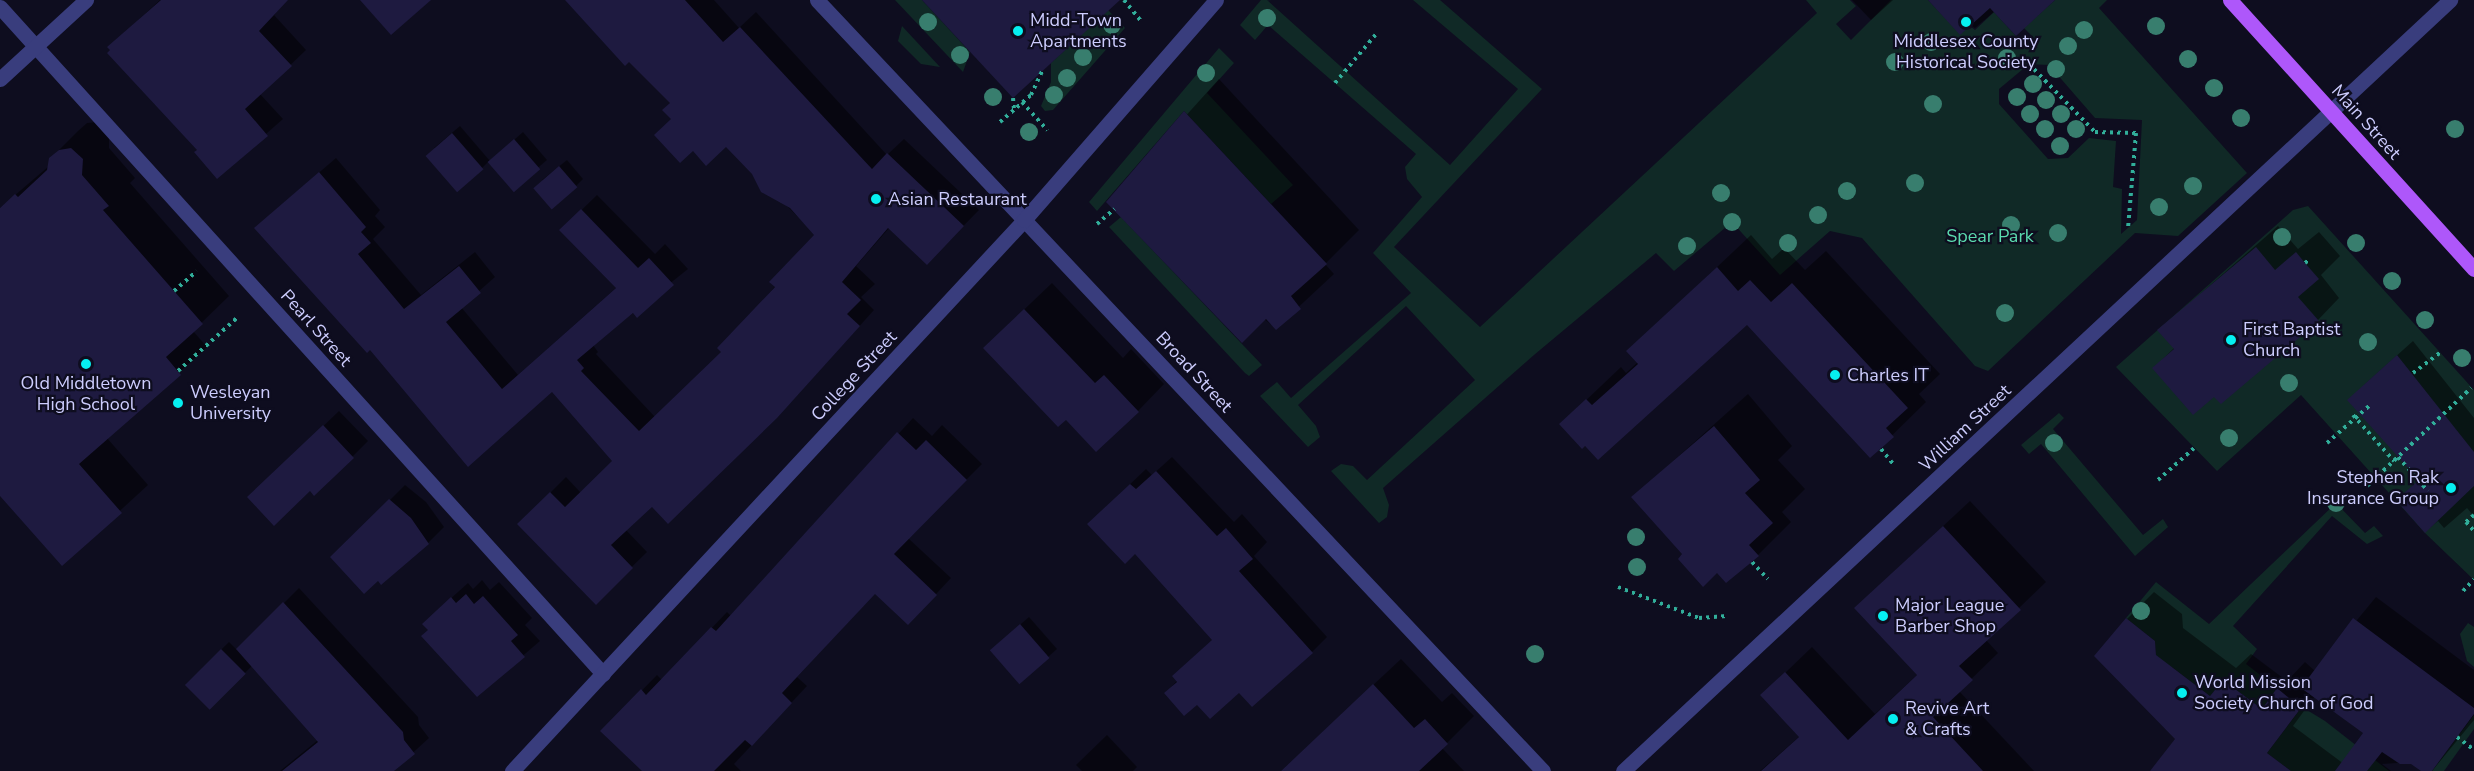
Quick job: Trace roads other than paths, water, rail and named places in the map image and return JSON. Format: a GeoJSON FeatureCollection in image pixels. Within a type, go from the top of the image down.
{"type":"FeatureCollection","features":[{"type":"Feature","properties":{"kind":"main road","name":"Main Street"},"geometry":{"type":"LineString","coordinates":[[2230,0],[2474,270]]}},
{"type":"Feature","properties":{"kind":"street"},"geometry":{"type":"LineString","coordinates":[[0,79],[86,0]]}},
{"type":"Feature","properties":{"kind":"street","name":"Broad Street"},"geometry":{"type":"LineString","coordinates":[[817,0],[1543,771]]}},
{"type":"Feature","properties":{"kind":"street","name":"College Street"},"geometry":{"type":"LineString","coordinates":[[512,771],[1024,220],[1216,0]]}},
{"type":"Feature","properties":{"kind":"street","name":"William Street"},"geometry":{"type":"LineString","coordinates":[[1623,771],[2332,114],[2450,0]]}},
{"type":"Feature","properties":{"kind":"street","name":"Pearl Street"},"geometry":{"type":"LineString","coordinates":[[0,7],[603,674]]}},
{"type":"Feature","properties":{"kind":"place","name":"Middlesex County Historical Society"},"geometry":{"type":"Point","coordinates":[1966,22]}},
{"type":"Feature","properties":{"kind":"place","name":"Midd-Town Apartments"},"geometry":{"type":"Point","coordinates":[1018,31]}},
{"type":"Feature","properties":{"kind":"place","name":"Asian Restaurant"},"geometry":{"type":"Point","coordinates":[876,199]}},
{"type":"Feature","properties":{"kind":"place","name":"First Baptist Church"},"geometry":{"type":"Point","coordinates":[2231,340]}},
{"type":"Feature","properties":{"kind":"place","name":"Old Middletown High School"},"geometry":{"type":"Point","coordinates":[86,364]}},
{"type":"Feature","properties":{"kind":"place","name":"Charles IT"},"geometry":{"type":"Point","coordinates":[1835,375]}},
{"type":"Feature","properties":{"kind":"place","name":"Wesleyan University"},"geometry":{"type":"Point","coordinates":[178,403]}},
{"type":"Feature","properties":{"kind":"place","name":"Stephen Rak Insurance Group"},"geometry":{"type":"Point","coordinates":[2451,488]}},
{"type":"Feature","properties":{"kind":"place","name":"Major League Barber Shop"},"geometry":{"type":"Point","coordinates":[1883,616]}},
{"type":"Feature","properties":{"kind":"place","name":"World Mission Society Church of God"},"geometry":{"type":"Point","coordinates":[2182,693]}},
{"type":"Feature","properties":{"kind":"place","name":"Revive Art & Crafts"},"geometry":{"type":"Point","coordinates":[1893,719]}},
{"type":"Feature","properties":{"kind":"park label","name":"Spear Park"},"geometry":{"type":"Point","coordinates":[1990,236]}}]}
